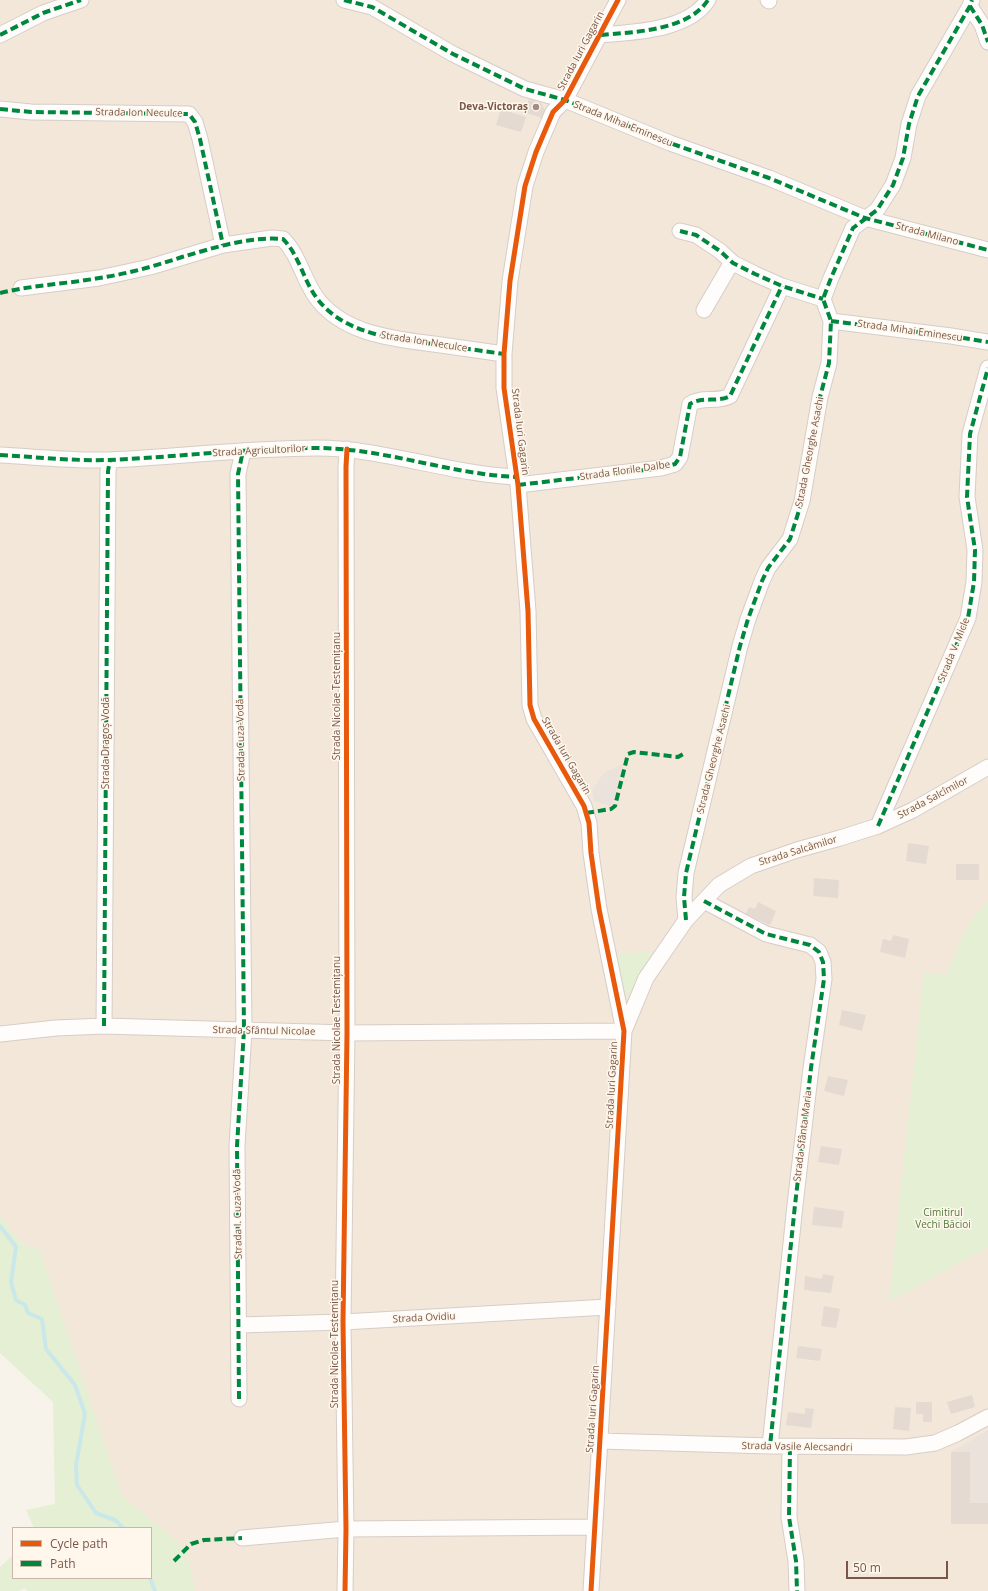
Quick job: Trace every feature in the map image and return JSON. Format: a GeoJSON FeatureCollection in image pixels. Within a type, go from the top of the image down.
{"type":"FeatureCollection","features":[{"type":"Feature","properties":{"kind":"street"},"geometry":{"type":"LineString","coordinates":[[0,35],[43,13],[81,0]]}},
{"type":"Feature","properties":{"kind":"street","name":"Strada Mihai Eminescu"},"geometry":{"type":"LineString","coordinates":[[344,0],[372,3],[453,54],[525,89],[565,100],[670,144],[769,178],[865,218]]}},
{"type":"Feature","properties":{"kind":"street","name":"Strada Iuri Gagarin"},"geometry":{"type":"LineString","coordinates":[[591,1591],[624,1031],[599,909],[591,853],[589,823],[584,806],[534,719],[530,705],[528,611],[517,481],[504,388],[504,354],[510,281],[525,186],[536,152],[553,112],[565,100],[618,0]]}},
{"type":"Feature","properties":{"kind":"street"},"geometry":{"type":"LineString","coordinates":[[600,35],[640,32],[675,24],[690,17],[708,0]]}},
{"type":"Feature","properties":{"kind":"street"},"geometry":{"type":"LineString","coordinates":[[971,3],[982,25],[988,42]]}},
{"type":"Feature","properties":{"kind":"street"},"geometry":{"type":"LineString","coordinates":[[680,231],[696,235],[720,251],[732,262],[782,286],[823,299],[854,228],[877,210],[893,185],[903,158],[909,124],[918,96],[971,3]]}},
{"type":"Feature","properties":{"kind":"street","name":"Strada Ion Neculce"},"geometry":{"type":"LineString","coordinates":[[0,109],[31,112],[189,114],[195,122],[200,139],[223,245]]}},
{"type":"Feature","properties":{"kind":"street","name":"Strada Milano"},"geometry":{"type":"LineString","coordinates":[[865,218],[988,250]]}},
{"type":"Feature","properties":{"kind":"street","name":"Strada Ion Neculce"},"geometry":{"type":"LineString","coordinates":[[21,288],[99,278],[150,267],[223,245],[272,238],[283,239],[291,247],[316,297],[330,312],[348,324],[373,334],[399,340],[504,354]]}},
{"type":"Feature","properties":{"kind":"street"},"geometry":{"type":"LineString","coordinates":[[704,310],[732,262]]}},
{"type":"Feature","properties":{"kind":"street","name":"Strada Florile Dalbe"},"geometry":{"type":"LineString","coordinates":[[517,481],[660,468],[675,464],[680,457],[690,404],[697,399],[723,399],[730,396],[782,286]]}},
{"type":"Feature","properties":{"kind":"street","name":"Strada Gheorghe Asachi"},"geometry":{"type":"LineString","coordinates":[[686,920],[684,897],[686,874],[740,646],[762,582],[768,568],[790,539],[802,501],[820,397],[828,363],[831,320],[823,299]]}},
{"type":"Feature","properties":{"kind":"street","name":"Strada Mihai Eminescu"},"geometry":{"type":"LineString","coordinates":[[831,320],[988,342]]}},
{"type":"Feature","properties":{"kind":"street","name":"Strada V. Micle"},"geometry":{"type":"LineString","coordinates":[[878,826],[968,618],[974,582],[975,550],[967,497],[970,434],[988,368]]}},
{"type":"Feature","properties":{"kind":"street","name":"Strada Agricultorilor"},"geometry":{"type":"LineString","coordinates":[[0,455],[74,460],[110,460],[243,451],[316,448],[347,449],[517,481]]}},
{"type":"Feature","properties":{"kind":"street","name":"Strada Nicolae Testemițanu"},"geometry":{"type":"LineString","coordinates":[[345,1591],[346,1529],[343,1322],[347,1033],[347,449]]}},
{"type":"Feature","properties":{"kind":"street","name":"Strada Cuza-Vodă"},"geometry":{"type":"LineString","coordinates":[[243,451],[238,474],[244,1030]]}},
{"type":"Feature","properties":{"kind":"street","name":"Strada Dragoș Vodă"},"geometry":{"type":"LineString","coordinates":[[104,1026],[108,479],[110,460]]}},
{"type":"Feature","properties":{"kind":"street","name":"Strada Salcîmilor"},"geometry":{"type":"LineString","coordinates":[[878,826],[913,810],[988,768]]}},
{"type":"Feature","properties":{"kind":"street","name":"Strada Salcâmilor"},"geometry":{"type":"LineString","coordinates":[[704,901],[719,885],[751,866],[797,850],[878,826]]}},
{"type":"Feature","properties":{"kind":"street"},"geometry":{"type":"LineString","coordinates":[[624,1031],[646,978],[686,920],[704,901]]}},
{"type":"Feature","properties":{"kind":"street","name":"Strada Sfânta Maria"},"geometry":{"type":"LineString","coordinates":[[704,901],[766,934],[810,945],[819,952],[823,962],[824,979],[795,1205],[770,1446]]}},
{"type":"Feature","properties":{"kind":"street","name":"Strada Sfântul Nicolae"},"geometry":{"type":"LineString","coordinates":[[0,1034],[56,1028],[104,1026],[347,1033],[624,1031]]}},
{"type":"Feature","properties":{"kind":"street","name":"Strada I. Cuza-Vodă"},"geometry":{"type":"LineString","coordinates":[[239,1399],[240,1325],[237,1146],[244,1030]]}},
{"type":"Feature","properties":{"kind":"street","name":"Strada Ovidiu"},"geometry":{"type":"LineString","coordinates":[[240,1325],[343,1322],[608,1307]]}},
{"type":"Feature","properties":{"kind":"street","name":"Strada Vasile Alecsandri"},"geometry":{"type":"LineString","coordinates":[[600,1441],[790,1447],[906,1447],[935,1442],[958,1433],[988,1417]]}},
{"type":"Feature","properties":{"kind":"street"},"geometry":{"type":"LineString","coordinates":[[790,1447],[789,1517],[796,1561],[797,1591]]}},
{"type":"Feature","properties":{"kind":"street"},"geometry":{"type":"LineString","coordinates":[[242,1538],[346,1529],[595,1527]]}},
{"type":"Feature","properties":{"kind":"shaded area"},"geometry":{"type":"Polygon","coordinates":[[[0,0],[988,0],[988,1591],[195,1591],[186,1549],[122,1497],[40,1250],[22,1244],[0,1216],[0,0]]]}},
{"type":"Feature","properties":{"kind":"shaded area"},"geometry":{"type":"Polygon","coordinates":[[[623,764],[613,803],[610,806],[594,801],[592,790],[604,773],[623,764]]]}},
{"type":"Feature","properties":{"kind":"shaded area"},"geometry":{"type":"Polygon","coordinates":[[[988,1430],[988,1524],[951,1524],[951,1452],[988,1430]]]}},
{"type":"Feature","properties":{"kind":"green space","name":"Cimitirul Vechi Băcioi"},"geometry":{"type":"Polygon","coordinates":[[[988,901],[988,1247],[889,1302],[924,972],[947,975],[969,926],[974,917],[988,901]]]}},
{"type":"Feature","properties":{"kind":"green space"},"geometry":{"type":"Polygon","coordinates":[[[654,952],[631,994],[623,993],[616,953],[654,952]]]}},
{"type":"Feature","properties":{"kind":"green space"},"geometry":{"type":"Polygon","coordinates":[[[0,1216],[22,1244],[40,1250],[122,1496],[186,1549],[195,1591],[27,1591],[25,1588],[19,1591],[0,1591],[0,1567],[12,1556],[12,1579],[152,1579],[152,1527],[34,1527],[26,1510],[55,1504],[53,1402],[0,1353],[0,1216]]]}},
{"type":"Feature","properties":{"kind":"building"},"geometry":{"type":"Polygon","coordinates":[[[529,99],[541,103],[545,110],[542,118],[524,112],[529,99]]]}},
{"type":"Feature","properties":{"kind":"building"},"geometry":{"type":"Polygon","coordinates":[[[501,109],[526,117],[521,132],[496,125],[501,109]]]}},
{"type":"Feature","properties":{"kind":"building"},"geometry":{"type":"Polygon","coordinates":[[[908,843],[929,846],[926,864],[906,861],[908,843]]]}},
{"type":"Feature","properties":{"kind":"building"},"geometry":{"type":"Polygon","coordinates":[[[956,864],[979,864],[979,880],[956,880],[956,864]]]}},
{"type":"Feature","properties":{"kind":"building"},"geometry":{"type":"Polygon","coordinates":[[[814,878],[839,880],[838,898],[813,896],[814,878]]]}},
{"type":"Feature","properties":{"kind":"building"},"geometry":{"type":"Polygon","coordinates":[[[758,902],[776,911],[770,925],[746,914],[749,907],[755,909],[758,902]]]}},
{"type":"Feature","properties":{"kind":"building"},"geometry":{"type":"Polygon","coordinates":[[[893,935],[909,939],[905,958],[880,952],[883,939],[891,941],[893,935]]]}},
{"type":"Feature","properties":{"kind":"building"},"geometry":{"type":"Polygon","coordinates":[[[842,1010],[866,1015],[862,1031],[839,1025],[842,1010]]]}},
{"type":"Feature","properties":{"kind":"building"},"geometry":{"type":"Polygon","coordinates":[[[828,1076],[848,1080],[844,1096],[824,1091],[828,1076]]]}},
{"type":"Feature","properties":{"kind":"building"},"geometry":{"type":"Polygon","coordinates":[[[821,1146],[842,1149],[839,1165],[818,1162],[821,1146]]]}},
{"type":"Feature","properties":{"kind":"building"},"geometry":{"type":"Polygon","coordinates":[[[814,1207],[844,1211],[842,1228],[812,1225],[814,1207]]]}},
{"type":"Feature","properties":{"kind":"building"},"geometry":{"type":"Polygon","coordinates":[[[823,1274],[834,1276],[831,1293],[804,1290],[805,1276],[822,1279],[823,1274]]]}},
{"type":"Feature","properties":{"kind":"building"},"geometry":{"type":"Polygon","coordinates":[[[824,1306],[840,1309],[836,1328],[821,1326],[824,1306]]]}},
{"type":"Feature","properties":{"kind":"building"},"geometry":{"type":"Polygon","coordinates":[[[798,1346],[822,1349],[820,1361],[796,1358],[798,1346]]]}},
{"type":"Feature","properties":{"kind":"building"},"geometry":{"type":"Polygon","coordinates":[[[972,1395],[975,1407],[951,1414],[947,1402],[972,1395]]]}},
{"type":"Feature","properties":{"kind":"building"},"geometry":{"type":"Polygon","coordinates":[[[916,1402],[932,1402],[932,1422],[923,1422],[923,1414],[916,1414],[916,1402]]]}},
{"type":"Feature","properties":{"kind":"building"},"geometry":{"type":"Polygon","coordinates":[[[895,1407],[911,1408],[909,1431],[893,1429],[895,1407]]]}},
{"type":"Feature","properties":{"kind":"building"},"geometry":{"type":"Polygon","coordinates":[[[805,1408],[814,1409],[811,1428],[786,1425],[788,1412],[805,1414],[805,1408]]]}},
{"type":"Feature","properties":{"kind":"building"},"geometry":{"type":"Polygon","coordinates":[[[951,1452],[970,1452],[970,1503],[988,1503],[988,1524],[951,1524],[951,1452]]]}},
{"type":"Feature","properties":{"kind":"waterway"},"geometry":{"type":"LineString","coordinates":[[0,1226],[16,1247],[11,1282],[16,1300],[25,1305],[28,1313],[42,1319],[46,1349],[75,1385],[85,1414],[76,1465],[77,1485],[96,1513],[115,1520],[122,1527]]}},
{"type":"Feature","properties":{"kind":"waterway"},"geometry":{"type":"LineString","coordinates":[[150,1579],[155,1591]]}},
{"type":"Feature","properties":{"kind":"marked path"},"geometry":{"type":"LineString","coordinates":[[0,35],[43,13],[81,0]]}},
{"type":"Feature","properties":{"kind":"marked path"},"geometry":{"type":"LineString","coordinates":[[344,0],[372,7],[453,54],[525,89],[565,100],[670,143],[769,178],[865,218],[988,250]]}},
{"type":"Feature","properties":{"kind":"marked path"},"geometry":{"type":"LineString","coordinates":[[601,35],[644,31],[674,24],[699,10],[708,0]]}},
{"type":"Feature","properties":{"kind":"marked path"},"geometry":{"type":"LineString","coordinates":[[686,920],[684,897],[686,873],[740,646],[762,581],[768,568],[790,539],[802,501],[820,397],[829,363],[831,321],[823,299],[853,228],[877,210],[893,185],[903,158],[909,124],[918,96],[972,0]]}},
{"type":"Feature","properties":{"kind":"marked path"},"geometry":{"type":"LineString","coordinates":[[970,6],[982,25],[988,42]]}},
{"type":"Feature","properties":{"kind":"marked path"},"geometry":{"type":"LineString","coordinates":[[0,109],[31,112],[189,114],[195,122],[200,139],[223,245]]}},
{"type":"Feature","properties":{"kind":"marked path"},"geometry":{"type":"LineString","coordinates":[[680,231],[696,235],[720,251],[733,263],[755,274],[782,286],[823,299]]}},
{"type":"Feature","properties":{"kind":"marked path"},"geometry":{"type":"LineString","coordinates":[[0,293],[120,274],[245,241],[258,239],[283,239],[293,252],[316,297],[328,310],[341,320],[357,328],[390,337],[504,354]]}},
{"type":"Feature","properties":{"kind":"marked path"},"geometry":{"type":"LineString","coordinates":[[518,485],[661,468],[675,464],[680,457],[690,404],[699,400],[720,399],[730,396],[782,286]]}},
{"type":"Feature","properties":{"kind":"marked path"},"geometry":{"type":"LineString","coordinates":[[831,321],[988,342]]}},
{"type":"Feature","properties":{"kind":"marked path"},"geometry":{"type":"LineString","coordinates":[[878,826],[968,618],[974,582],[975,550],[967,497],[970,434],[988,368]]}},
{"type":"Feature","properties":{"kind":"marked path"},"geometry":{"type":"LineString","coordinates":[[0,455],[109,460],[265,449],[342,449],[391,456],[466,471],[516,477]]}},
{"type":"Feature","properties":{"kind":"marked path"},"geometry":{"type":"LineString","coordinates":[[239,1399],[237,1146],[244,1030],[238,474],[243,451]]}},
{"type":"Feature","properties":{"kind":"marked path"},"geometry":{"type":"LineString","coordinates":[[104,1026],[108,471],[110,460]]}},
{"type":"Feature","properties":{"kind":"marked path"},"geometry":{"type":"LineString","coordinates":[[586,813],[611,809],[615,806],[628,754],[634,752],[678,757],[685,753]]}},
{"type":"Feature","properties":{"kind":"marked path"},"geometry":{"type":"LineString","coordinates":[[704,901],[766,934],[810,945],[819,952],[823,962],[824,979],[811,1068],[795,1205],[770,1446]]}},
{"type":"Feature","properties":{"kind":"marked path"},"geometry":{"type":"LineString","coordinates":[[790,1447],[789,1517],[796,1561],[797,1591]]}},
{"type":"Feature","properties":{"kind":"marked path"},"geometry":{"type":"LineString","coordinates":[[174,1561],[191,1544],[204,1540],[242,1538]]}},
{"type":"Feature","properties":{"kind":"cycle path"},"geometry":{"type":"LineString","coordinates":[[591,1591],[624,1031],[599,909],[591,853],[589,823],[584,806],[534,719],[530,705],[528,611],[518,485],[504,388],[504,354],[510,281],[525,186],[536,152],[553,112],[565,100],[618,0]]}},
{"type":"Feature","properties":{"kind":"cycle path"},"geometry":{"type":"LineString","coordinates":[[345,1591],[346,1529],[343,1322],[347,1033],[347,449]]}},
{"type":"Feature","properties":{"kind":"place","name":"Deva-Victoraș"},"geometry":{"type":"Point","coordinates":[536,107]}}]}
